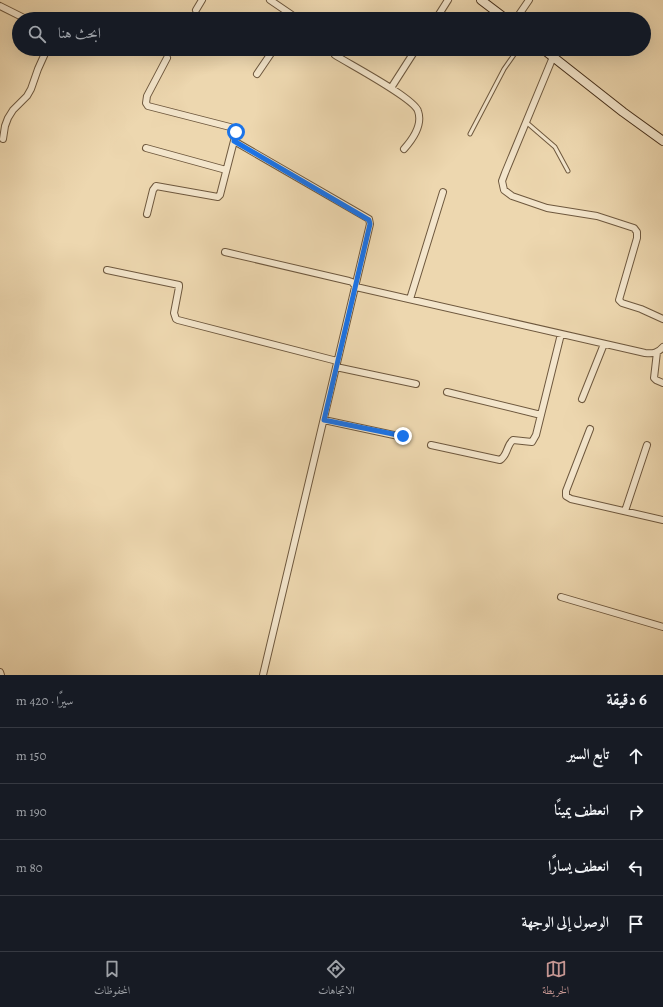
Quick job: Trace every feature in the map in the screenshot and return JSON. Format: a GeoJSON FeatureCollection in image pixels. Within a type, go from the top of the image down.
{"type":"FeatureCollection","features":[{"type":"Feature","properties":{"kind":"main road"},"geometry":{"type":"LineString","coordinates":[[481,0],[497,12]]}},
{"type":"Feature","properties":{"kind":"main road"},"geometry":{"type":"LineString","coordinates":[[553,57],[623,112],[663,141]]}},
{"type":"Feature","properties":{"kind":"street"},"geometry":{"type":"LineString","coordinates":[[196,10],[202,0]]}},
{"type":"Feature","properties":{"kind":"street"},"geometry":{"type":"LineString","coordinates":[[271,0],[288,12]]}},
{"type":"Feature","properties":{"kind":"street"},"geometry":{"type":"LineString","coordinates":[[440,12],[448,0]]}},
{"type":"Feature","properties":{"kind":"street"},"geometry":{"type":"LineString","coordinates":[[521,12],[529,0]]}},
{"type":"Feature","properties":{"kind":"street"},"geometry":{"type":"LineString","coordinates":[[0,6],[12,12]]}},
{"type":"Feature","properties":{"kind":"street"},"geometry":{"type":"LineString","coordinates":[[3,139],[8,118],[13,110],[27,96],[44,56]]}},
{"type":"Feature","properties":{"kind":"street"},"geometry":{"type":"LineString","coordinates":[[257,74],[269,56]]}},
{"type":"Feature","properties":{"kind":"street"},"geometry":{"type":"LineString","coordinates":[[337,56],[391,88],[412,102],[418,110],[418,128],[411,141],[404,149]]}},
{"type":"Feature","properties":{"kind":"street"},"geometry":{"type":"LineString","coordinates":[[391,88],[412,56]]}},
{"type":"Feature","properties":{"kind":"street"},"geometry":{"type":"LineString","coordinates":[[553,57],[503,177],[502,181],[504,190],[512,196],[547,208],[597,216],[634,228],[637,232],[637,238],[619,300],[622,303],[641,309],[663,319]]}},
{"type":"Feature","properties":{"kind":"street"},"geometry":{"type":"LineString","coordinates":[[147,214],[153,190],[156,186],[218,197],[220,195],[236,132],[233,128],[148,106],[146,103],[147,96],[167,58]]}},
{"type":"Feature","properties":{"kind":"street"},"geometry":{"type":"LineString","coordinates":[[234,141],[369,220],[370,224],[263,675]]}},
{"type":"Feature","properties":{"kind":"street"},"geometry":{"type":"LineString","coordinates":[[146,148],[226,170]]}},
{"type":"Feature","properties":{"kind":"street"},"geometry":{"type":"LineString","coordinates":[[410,299],[443,192]]}},
{"type":"Feature","properties":{"kind":"street"},"geometry":{"type":"LineString","coordinates":[[224,252],[349,281],[356,287],[645,353],[653,354],[663,347]]}},
{"type":"Feature","properties":{"kind":"street"},"geometry":{"type":"LineString","coordinates":[[107,270],[179,286],[174,313],[176,319],[178,320],[337,364],[416,384]]}},
{"type":"Feature","properties":{"kind":"street"},"geometry":{"type":"LineString","coordinates":[[431,445],[500,460],[506,454],[510,442],[513,440],[532,442],[534,440],[541,415],[561,334]]}},
{"type":"Feature","properties":{"kind":"street"},"geometry":{"type":"LineString","coordinates":[[582,399],[604,344]]}},
{"type":"Feature","properties":{"kind":"street"},"geometry":{"type":"LineString","coordinates":[[657,352],[654,378],[663,384]]}},
{"type":"Feature","properties":{"kind":"street"},"geometry":{"type":"LineString","coordinates":[[447,392],[541,415]]}},
{"type":"Feature","properties":{"kind":"street"},"geometry":{"type":"LineString","coordinates":[[324,420],[403,436]]}},
{"type":"Feature","properties":{"kind":"street"},"geometry":{"type":"LineString","coordinates":[[590,429],[566,491],[566,496],[571,499],[663,520]]}},
{"type":"Feature","properties":{"kind":"street"},"geometry":{"type":"LineString","coordinates":[[625,511],[647,445]]}},
{"type":"Feature","properties":{"kind":"street"},"geometry":{"type":"LineString","coordinates":[[561,597],[663,627]]}},
{"type":"Feature","properties":{"kind":"lane"},"geometry":{"type":"LineString","coordinates":[[470,134],[504,69],[513,56]]}},
{"type":"Feature","properties":{"kind":"lane"},"geometry":{"type":"LineString","coordinates":[[526,122],[555,147],[568,170]]}},
{"type":"Feature","properties":{"kind":"route"},"geometry":{"type":"LineString","coordinates":[[236,132],[234,141],[369,220],[370,224],[356,287],[324,420],[403,436]]}}]}
